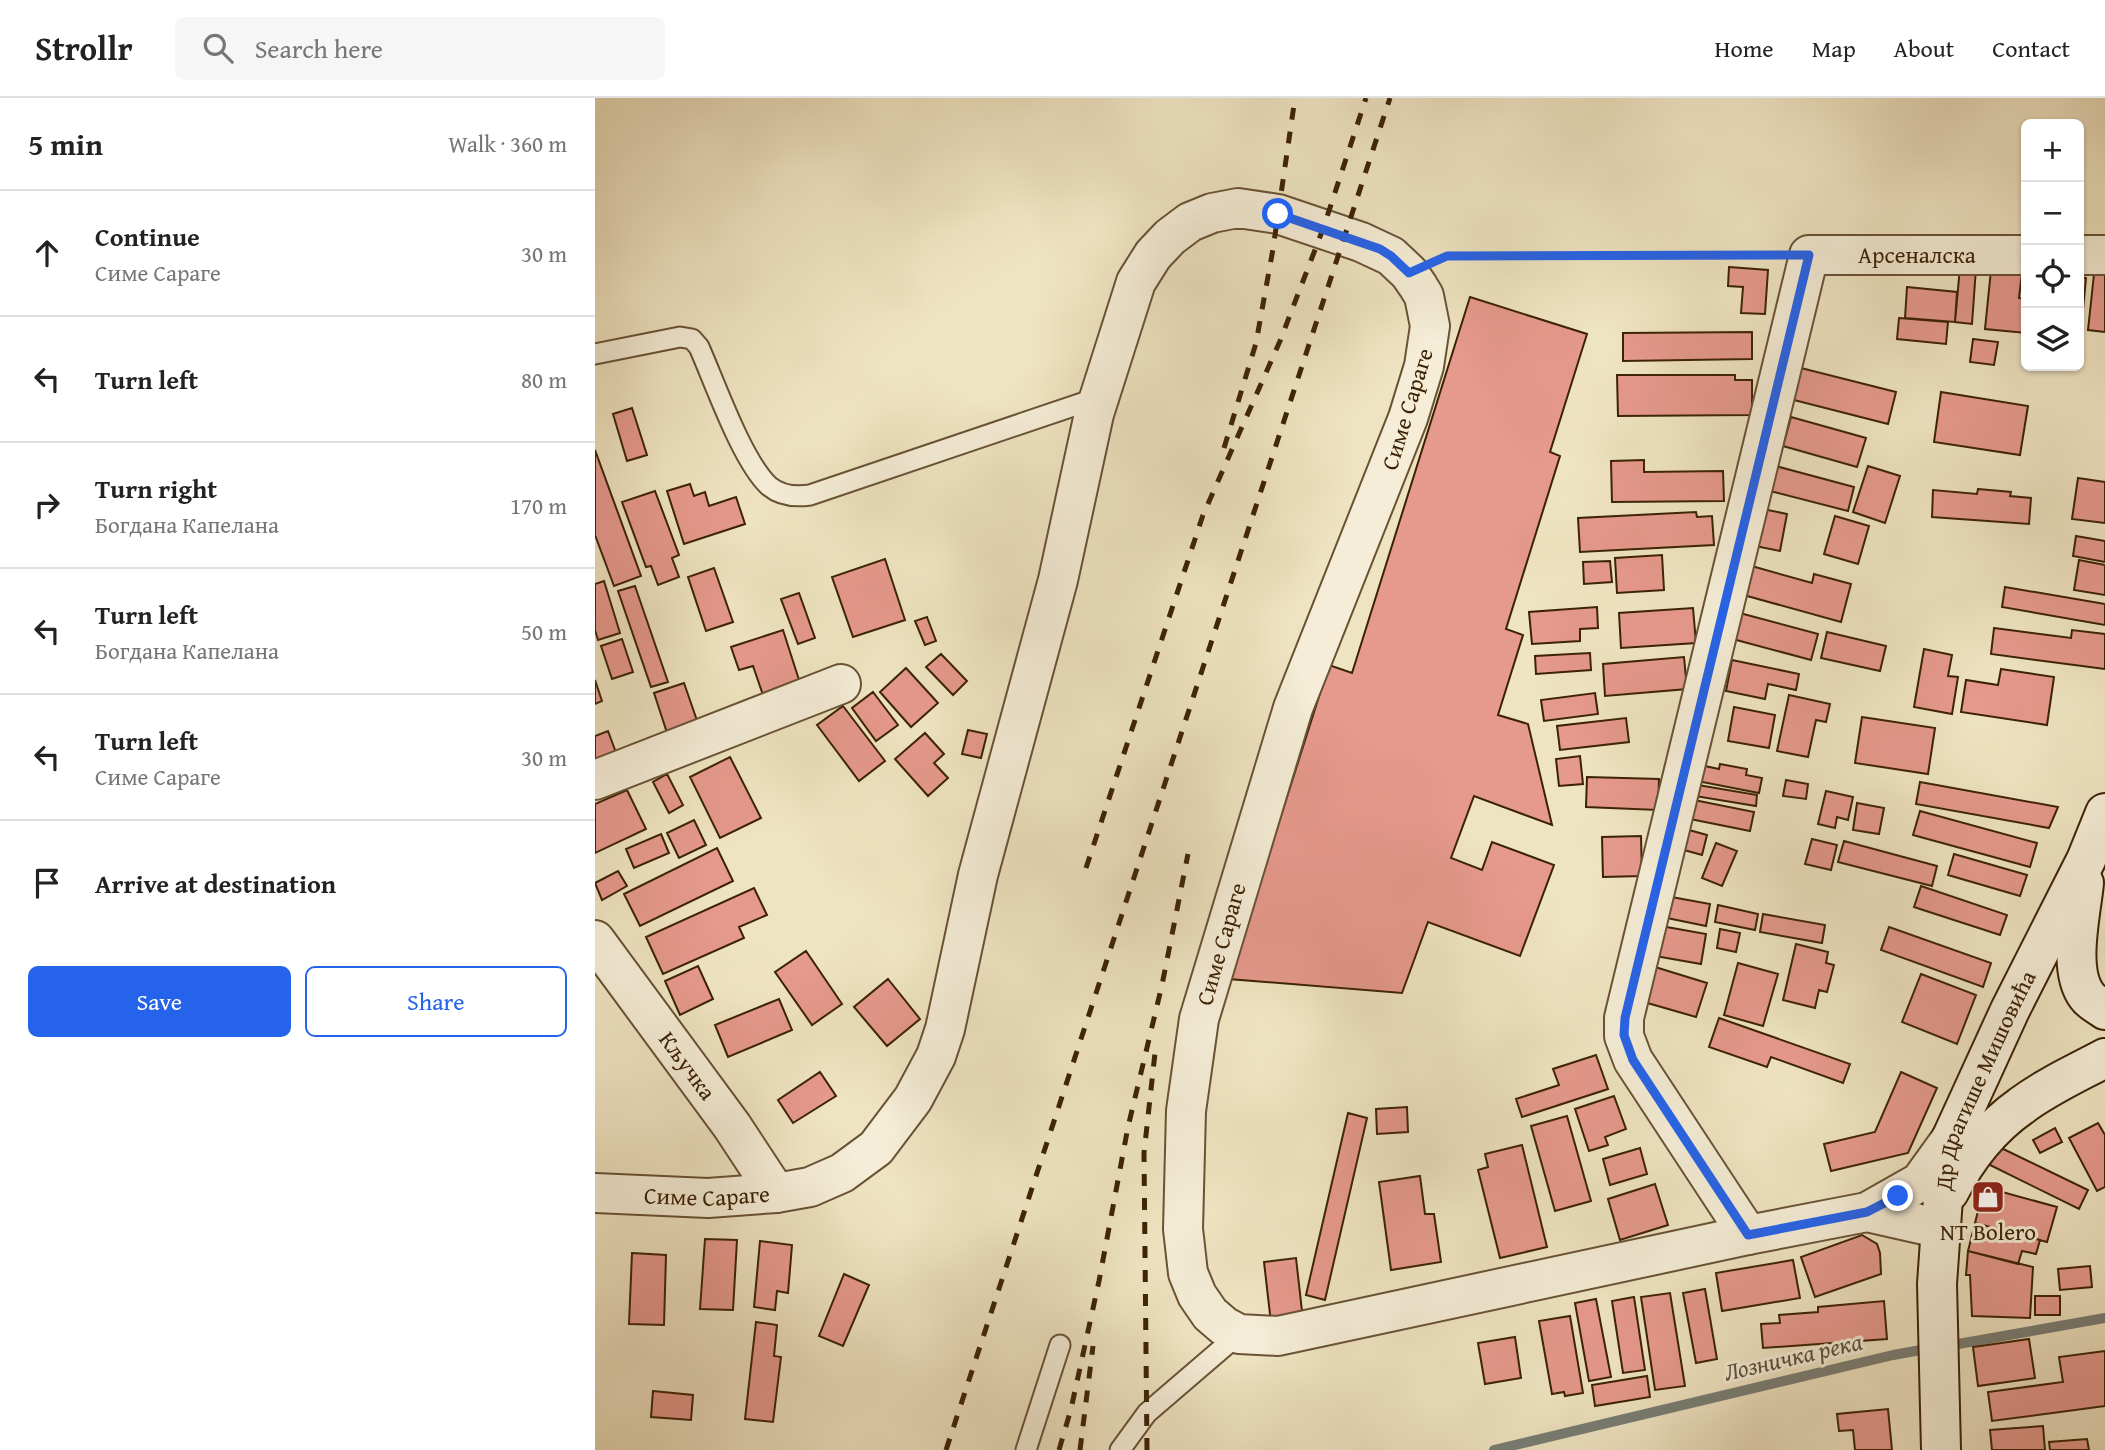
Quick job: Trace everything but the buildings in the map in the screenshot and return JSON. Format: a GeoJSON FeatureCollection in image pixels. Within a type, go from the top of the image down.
{"type":"FeatureCollection","features":[{"type":"Feature","properties":{"kind":"street","name":"Симе Сараге"},"geometry":{"type":"LineString","coordinates":[[595,1193],[708,1198],[776,1193],[810,1187],[842,1173],[876,1148],[913,1099],[936,1056],[945,1029],[978,875],[1058,580],[1100,397],[1130,296],[1143,267],[1182,227],[1201,217],[1238,208],[1278,214],[1380,249],[1391,256],[1409,273],[1424,296],[1428,312],[1429,344],[1394,455],[1293,708],[1199,1018],[1186,1111],[1183,1229],[1188,1273],[1197,1295],[1210,1314],[1224,1326],[1240,1334]]}},
{"type":"Feature","properties":{"kind":"street","name":"Арсеналска"},"geometry":{"type":"LineString","coordinates":[[1809,255],[2021,255]]}},
{"type":"Feature","properties":{"kind":"street"},"geometry":{"type":"LineString","coordinates":[[1748,1235],[1633,1060],[1624,1035],[1625,1018],[1809,255]]}},
{"type":"Feature","properties":{"kind":"street"},"geometry":{"type":"LineString","coordinates":[[2084,255],[2105,255]]}},
{"type":"Feature","properties":{"kind":"street"},"geometry":{"type":"LineString","coordinates":[[595,780],[841,684]]}},
{"type":"Feature","properties":{"kind":"street","name":"Др Драгише Мишовића"},"geometry":{"type":"LineString","coordinates":[[1941,1450],[1937,1284],[1945,1169],[1951,1139],[2010,1010],[2094,852],[2105,813]]}},
{"type":"Feature","properties":{"kind":"street"},"geometry":{"type":"LineString","coordinates":[[2094,852],[2077,944],[2077,972],[2088,997],[2105,1010]]}},
{"type":"Feature","properties":{"kind":"street","name":"Кључка"},"geometry":{"type":"LineString","coordinates":[[595,940],[732,1126],[776,1193]]}},
{"type":"Feature","properties":{"kind":"street"},"geometry":{"type":"LineString","coordinates":[[1240,1334],[1278,1336],[1867,1212],[1943,1216],[1956,1179],[1998,1125],[2021,1105],[2105,1058]]}},
{"type":"Feature","properties":{"kind":"street"},"geometry":{"type":"LineString","coordinates":[[1867,1212],[1920,1182],[1951,1139]]}},
{"type":"Feature","properties":{"kind":"lane"},"geometry":{"type":"LineString","coordinates":[[595,354],[680,337],[692,339],[699,347],[748,458],[769,486],[795,497],[810,495],[1100,397]]}},
{"type":"Feature","properties":{"kind":"lane"},"geometry":{"type":"LineString","coordinates":[[1120,1450],[1136,1424],[1147,1413],[1240,1334]]}},
{"type":"Feature","properties":{"kind":"lane"},"geometry":{"type":"LineString","coordinates":[[1026,1450],[1060,1345]]}},
{"type":"Feature","properties":{"kind":"path"},"geometry":{"type":"LineString","coordinates":[[1409,273],[1447,256],[1809,255]]}},
{"type":"Feature","properties":{"kind":"waterway","name":"Лозничка река"},"geometry":{"type":"LineString","coordinates":[[1947,1346],[2105,1318]]}},
{"type":"Feature","properties":{"kind":"waterway","name":"Лозничка река"},"geometry":{"type":"LineString","coordinates":[[1494,1450],[1932,1348]]}},
{"type":"Feature","properties":{"kind":"railway"},"geometry":{"type":"LineString","coordinates":[[1224,448],[1256,343],[1295,98]]}},
{"type":"Feature","properties":{"kind":"railway"},"geometry":{"type":"LineString","coordinates":[[1086,868],[1203,515],[1280,341],[1323,229],[1366,98]]}},
{"type":"Feature","properties":{"kind":"railway"},"geometry":{"type":"LineString","coordinates":[[946,1450],[1390,98]]}},
{"type":"Feature","properties":{"kind":"railway"},"geometry":{"type":"LineString","coordinates":[[1059,1450],[1071,1409],[1099,1281],[1128,1127],[1162,985],[1188,854]]}},
{"type":"Feature","properties":{"kind":"railway"},"geometry":{"type":"LineString","coordinates":[[1147,1450],[1144,1153],[1156,1044]]}},
{"type":"Feature","properties":{"kind":"railway"},"geometry":{"type":"LineString","coordinates":[[1080,1450],[1093,1346]]}},
{"type":"Feature","properties":{"kind":"place","name":"NT Bolero"},"geometry":{"type":"Point","coordinates":[1988,1197]}},
{"type":"Feature","properties":{"kind":"route"},"geometry":{"type":"LineString","coordinates":[[1278,214],[1380,249],[1409,273],[1447,256],[1809,255],[1625,1018],[1624,1035],[1633,1060],[1748,1235],[1867,1212],[1898,1196]]}}]}
